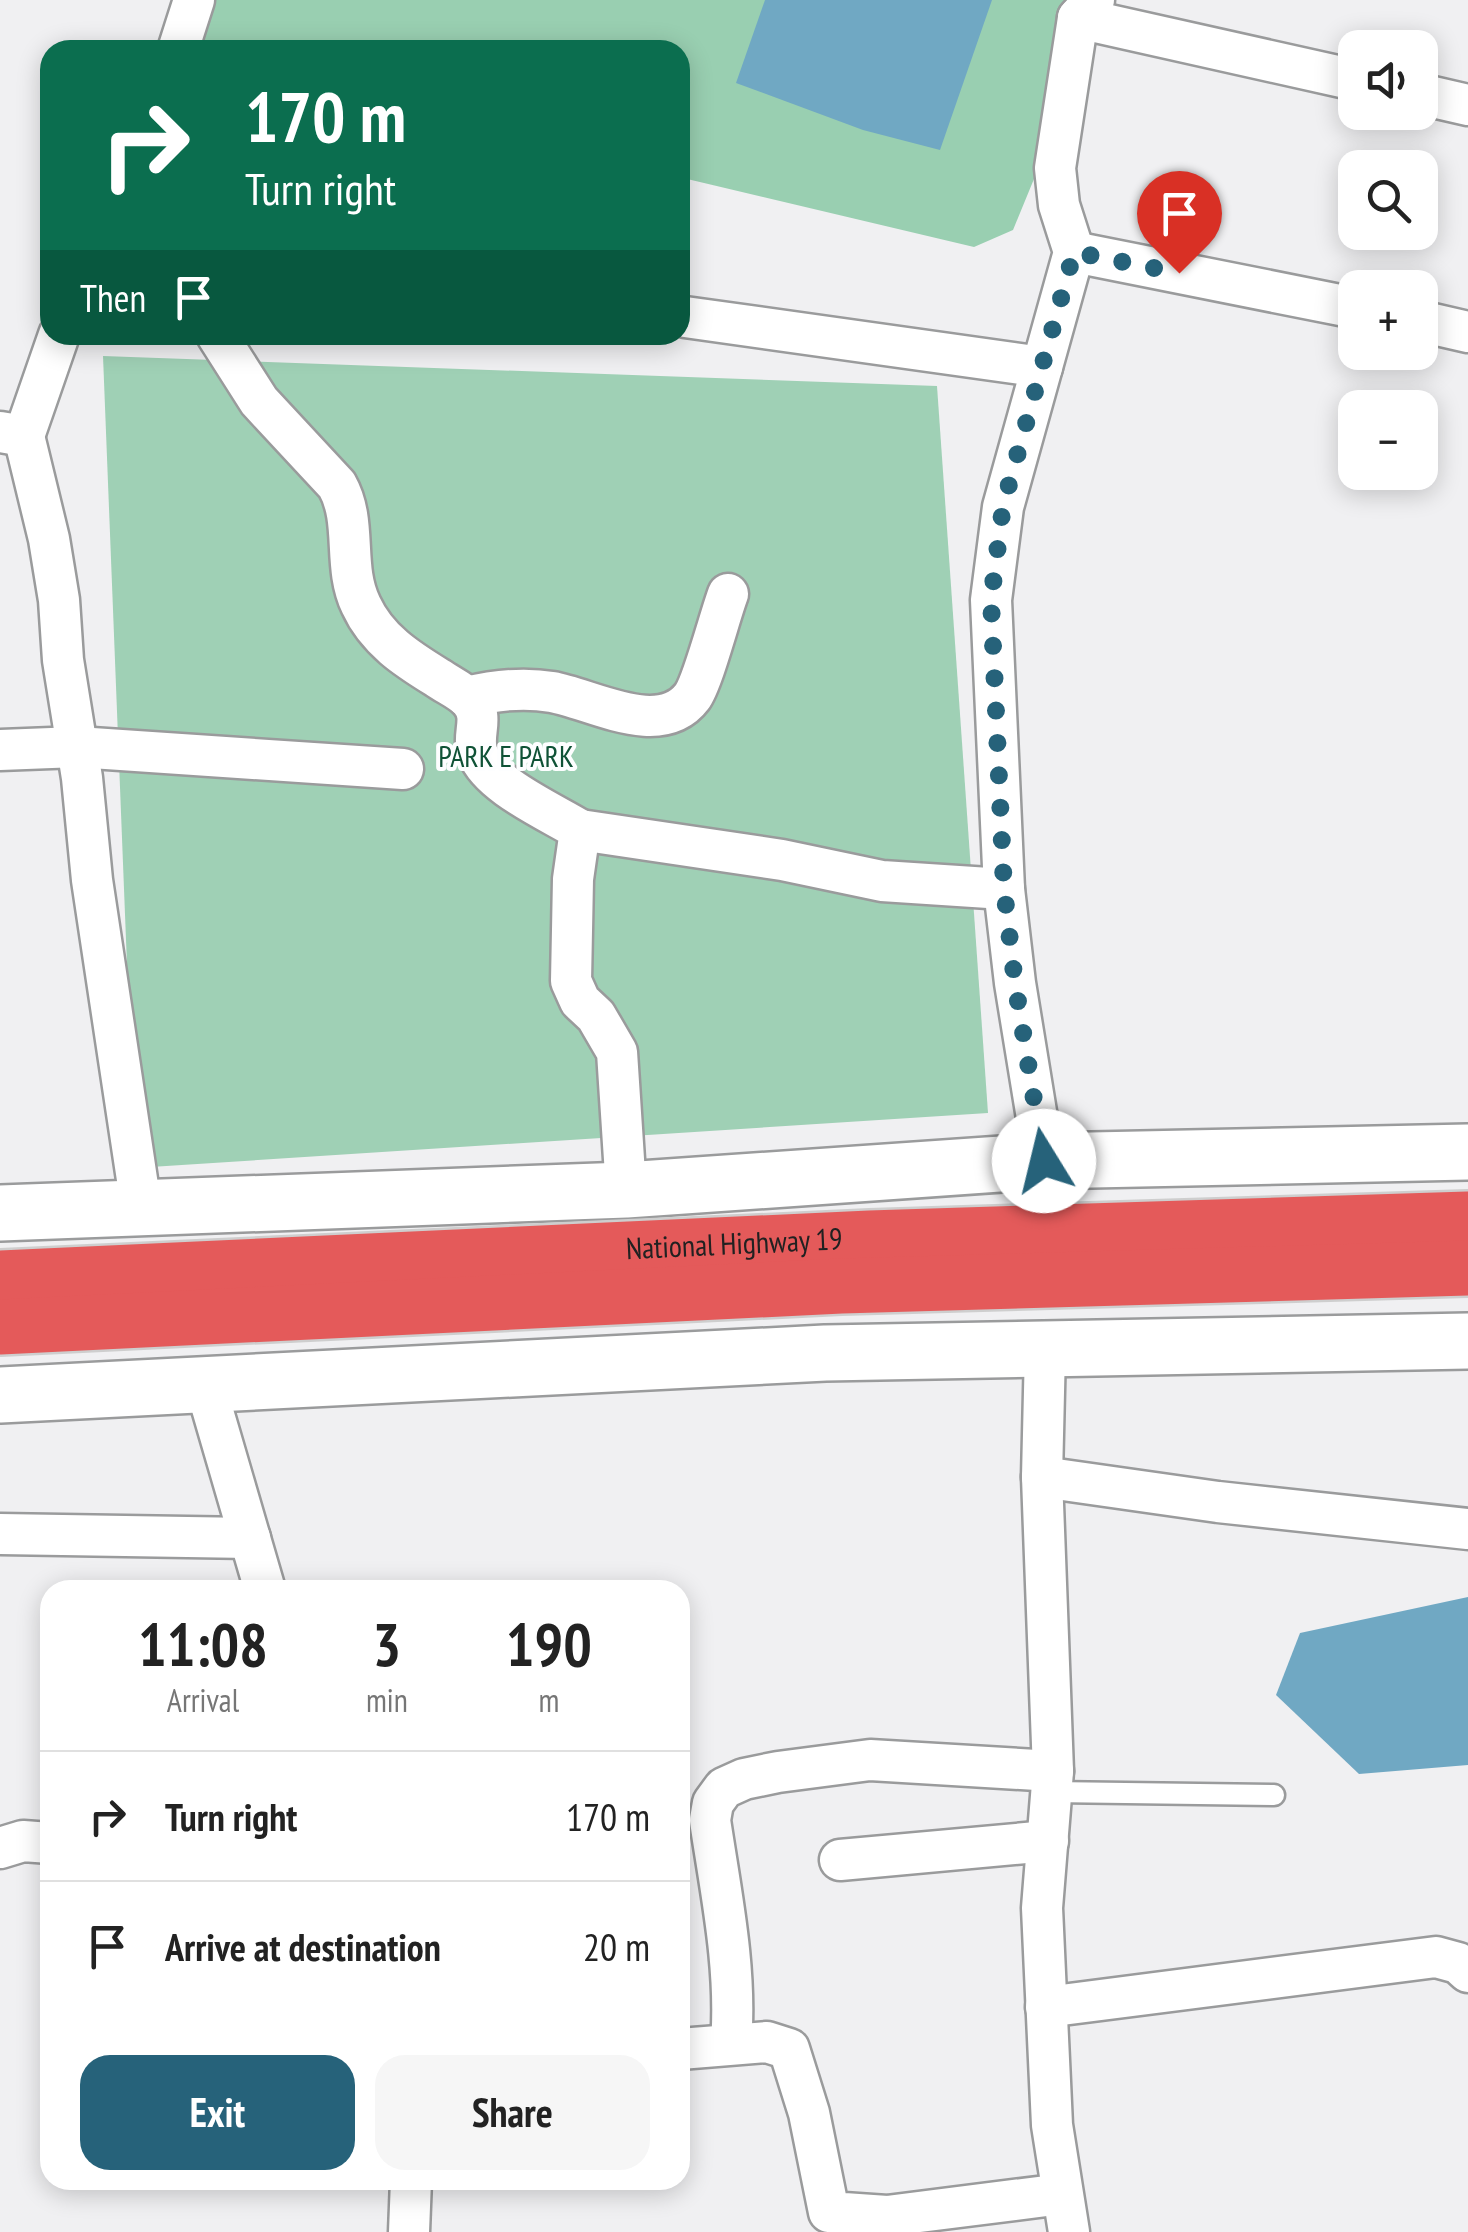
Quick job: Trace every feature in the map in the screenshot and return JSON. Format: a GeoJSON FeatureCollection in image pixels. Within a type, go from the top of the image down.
{"type":"FeatureCollection","features":[{"type":"Feature","properties":{"kind":"highway","name":"National Highway 19"},"geometry":{"type":"LineString","coordinates":[[0,1278],[870,1238],[1468,1219]]}},
{"type":"Feature","properties":{"kind":"highway"},"geometry":{"type":"LineString","coordinates":[[0,1327],[840,1286],[1468,1268]]}},
{"type":"Feature","properties":{"kind":"main road"},"geometry":{"type":"LineString","coordinates":[[0,1213],[626,1190],[1044,1161],[1468,1152]]}},
{"type":"Feature","properties":{"kind":"main road"},"geometry":{"type":"LineString","coordinates":[[0,1395],[824,1353],[1468,1341]]}},
{"type":"Feature","properties":{"kind":"street"},"geometry":{"type":"LineString","coordinates":[[181,40],[194,0]]}},
{"type":"Feature","properties":{"kind":"street"},"geometry":{"type":"LineString","coordinates":[[1044,1161],[1004,889],[991,600],[1003,506],[1074,252],[1059,205],[1055,168],[1086,9],[1338,76]]}},
{"type":"Feature","properties":{"kind":"street"},"geometry":{"type":"LineString","coordinates":[[1438,98],[1468,106]]}},
{"type":"Feature","properties":{"kind":"street"},"geometry":{"type":"LineString","coordinates":[[1074,252],[1338,305]]}},
{"type":"Feature","properties":{"kind":"street"},"geometry":{"type":"LineString","coordinates":[[690,318],[1042,367]]}},
{"type":"Feature","properties":{"kind":"street"},"geometry":{"type":"LineString","coordinates":[[1438,324],[1468,332]]}},
{"type":"Feature","properties":{"kind":"street"},"geometry":{"type":"LineString","coordinates":[[53,345],[12,434],[49,539],[92,880],[141,1206]]}},
{"type":"Feature","properties":{"kind":"street"},"geometry":{"type":"LineString","coordinates":[[223,345],[259,401],[344,496],[350,516],[354,584],[360,604],[380,636],[402,656],[467,696],[478,714],[476,748],[487,770],[500,782],[580,830],[782,860],[882,881],[1004,889]]}},
{"type":"Feature","properties":{"kind":"street"},"geometry":{"type":"LineString","coordinates":[[467,696],[499,689],[552,692],[643,716],[679,708],[694,695],[728,594]]}},
{"type":"Feature","properties":{"kind":"street"},"geometry":{"type":"LineString","coordinates":[[0,750],[77,747],[403,769]]}},
{"type":"Feature","properties":{"kind":"street"},"geometry":{"type":"LineString","coordinates":[[580,830],[573,879],[571,982],[617,1052],[626,1190]]}},
{"type":"Feature","properties":{"kind":"street"},"geometry":{"type":"LineString","coordinates":[[690,2049],[767,2042],[788,2049],[809,2114],[828,2222],[888,2216],[1065,2213],[1052,2125],[1042,1908],[1052,1781],[1042,1477],[1045,1349]]}},
{"type":"Feature","properties":{"kind":"street"},"geometry":{"type":"LineString","coordinates":[[205,1384],[262,1580]]}},
{"type":"Feature","properties":{"kind":"street"},"geometry":{"type":"LineString","coordinates":[[1042,1477],[1218,1502],[1468,1529]]}},
{"type":"Feature","properties":{"kind":"street"},"geometry":{"type":"LineString","coordinates":[[0,1534],[250,1538]]}},
{"type":"Feature","properties":{"kind":"street"},"geometry":{"type":"LineString","coordinates":[[731,2043],[731,1963],[710,1820],[713,1804],[724,1788],[744,1779],[870,1760],[1052,1781]]}},
{"type":"Feature","properties":{"kind":"street"},"geometry":{"type":"LineString","coordinates":[[0,1848],[22,1841],[40,1842]]}},
{"type":"Feature","properties":{"kind":"street"},"geometry":{"type":"LineString","coordinates":[[840,1860],[1048,1842]]}},
{"type":"Feature","properties":{"kind":"street"},"geometry":{"type":"LineString","coordinates":[[1046,2008],[1436,1957],[1458,1963],[1468,1972]]}},
{"type":"Feature","properties":{"kind":"street"},"geometry":{"type":"LineString","coordinates":[[409,2232],[411,2190]]}},
{"type":"Feature","properties":{"kind":"lane"},"geometry":{"type":"LineString","coordinates":[[1052,1781],[1274,1795]]}},
{"type":"Feature","properties":{"kind":"green space"},"geometry":{"type":"Polygon","coordinates":[[[207,0],[1115,0],[1091,40],[1013,230],[974,247],[690,180],[690,40],[201,40],[207,0]]]}},
{"type":"Feature","properties":{"kind":"green space","name":"PARK E PARK"},"geometry":{"type":"Polygon","coordinates":[[[103,356],[937,386],[988,1113],[135,1168],[103,356]]]}},
{"type":"Feature","properties":{"kind":"water"},"geometry":{"type":"Polygon","coordinates":[[[765,0],[992,0],[940,150],[863,130],[736,83],[765,0]]]}},
{"type":"Feature","properties":{"kind":"water"},"geometry":{"type":"Polygon","coordinates":[[[1468,1597],[1468,1765],[1359,1774],[1276,1695],[1300,1633],[1468,1597]]]}},
{"type":"Feature","properties":{"kind":"route"},"geometry":{"type":"LineString","coordinates":[[1044,1161],[1004,889],[991,600],[1003,506],[1074,252],[1179,273]]}}]}
